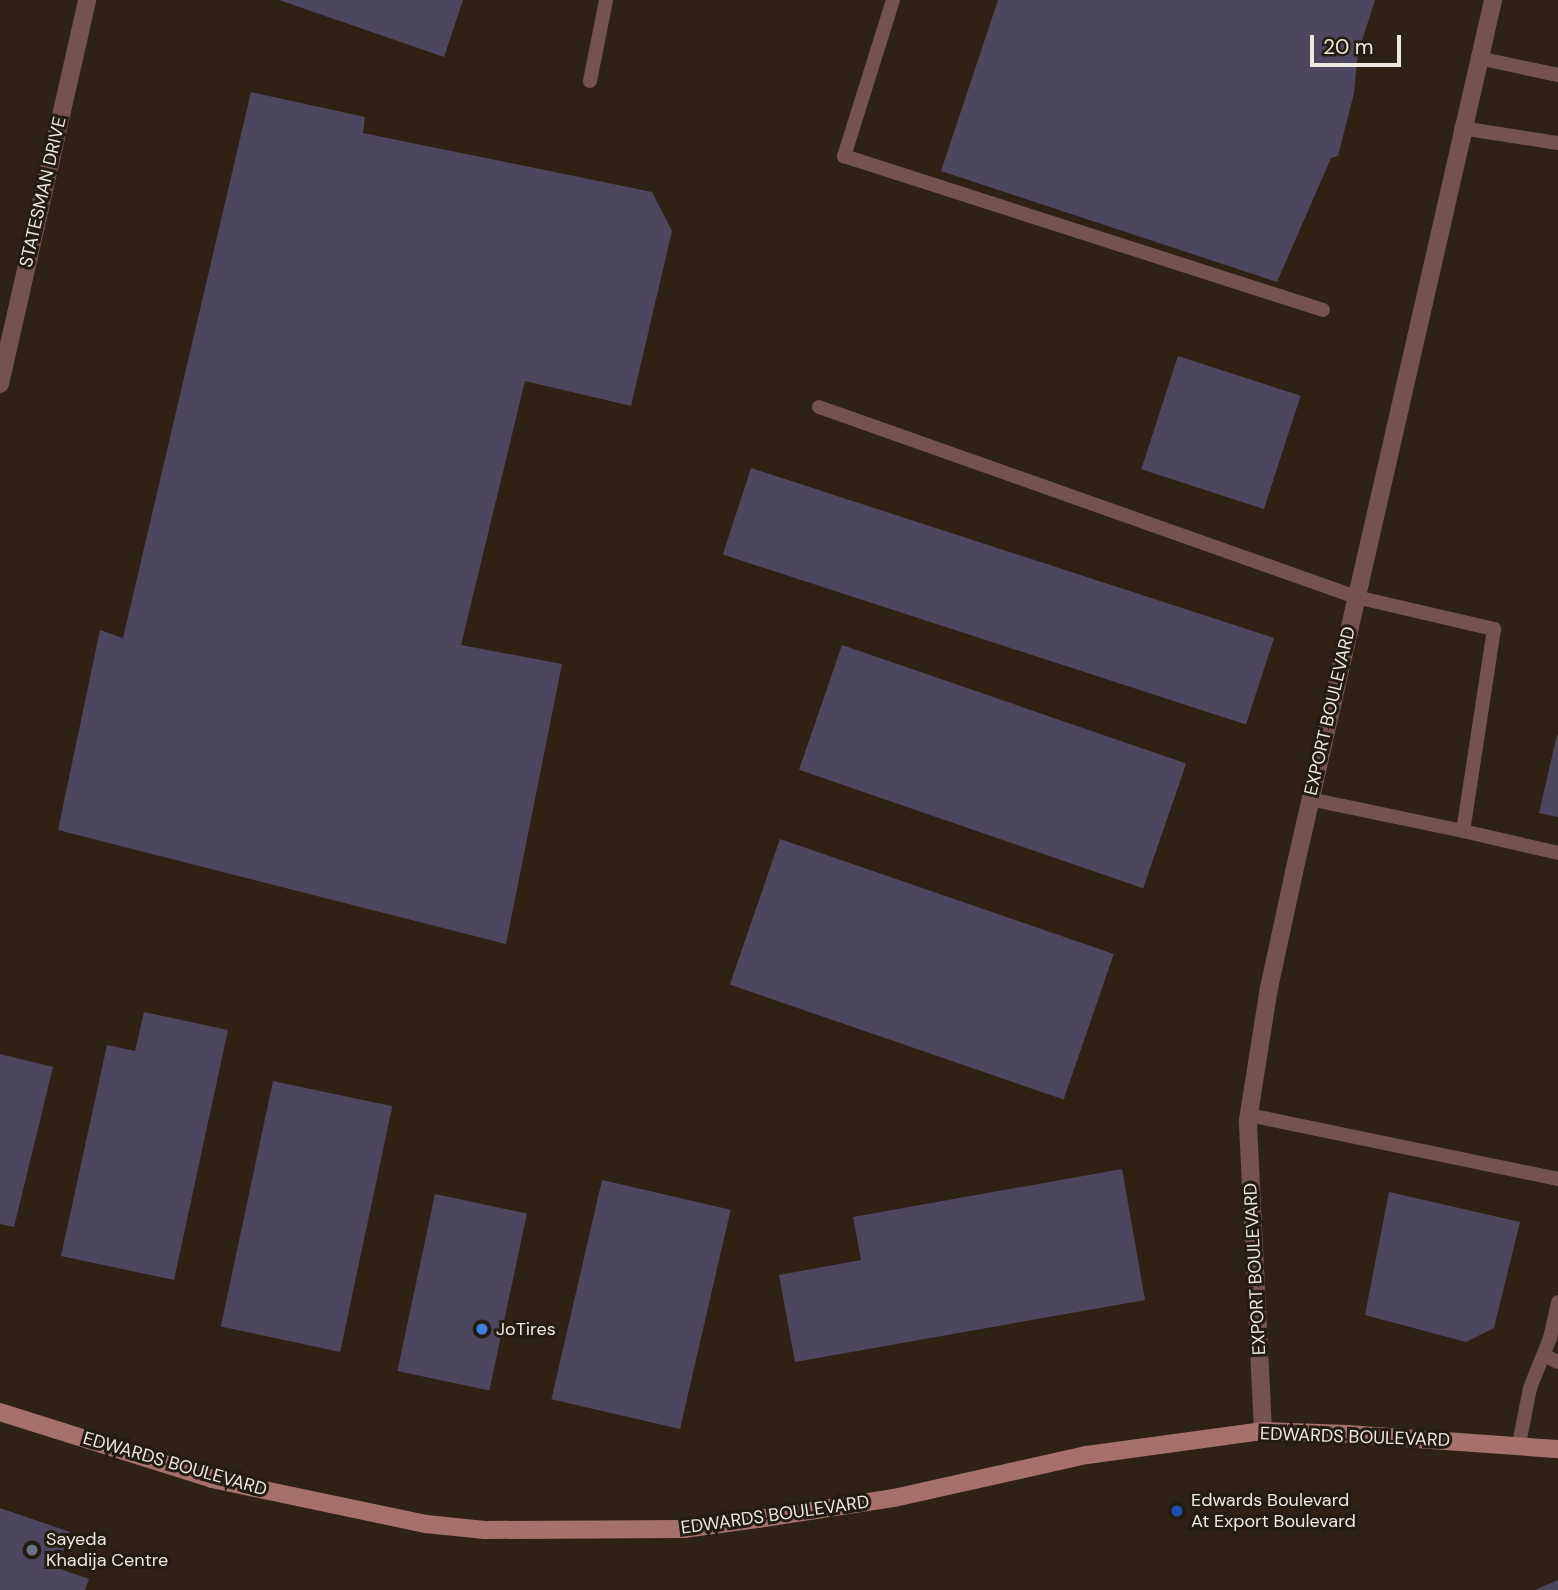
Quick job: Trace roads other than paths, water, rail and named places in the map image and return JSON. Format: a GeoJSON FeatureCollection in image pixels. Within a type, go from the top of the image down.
{"type":"FeatureCollection","features":[{"type":"Feature","properties":{"kind":"street","name":"STATESMAN DRIVE"},"geometry":{"type":"LineString","coordinates":[[0,384],[86,0]]}},
{"type":"Feature","properties":{"kind":"street","name":"EXPORT BOULEVARD"},"geometry":{"type":"LineString","coordinates":[[1263,1431],[1249,1115],[1272,975],[1310,799],[1461,128],[1493,0]]}},
{"type":"Feature","properties":{"kind":"street","name":"EDWARDS BOULEVARD"},"geometry":{"type":"LineString","coordinates":[[0,1412],[212,1479],[426,1524],[485,1530],[684,1529],[894,1498],[1087,1455],[1263,1431],[1519,1444],[1558,1449]]}},
{"type":"Feature","properties":{"kind":"lane"},"geometry":{"type":"LineString","coordinates":[[590,80],[606,0]]}},
{"type":"Feature","properties":{"kind":"lane"},"geometry":{"type":"LineString","coordinates":[[893,0],[844,156],[1323,310]]}},
{"type":"Feature","properties":{"kind":"lane"},"geometry":{"type":"LineString","coordinates":[[1478,58],[1558,75]]}},
{"type":"Feature","properties":{"kind":"lane"},"geometry":{"type":"LineString","coordinates":[[1461,128],[1558,143]]}},
{"type":"Feature","properties":{"kind":"lane"},"geometry":{"type":"LineString","coordinates":[[819,407],[1356,597],[1494,629],[1463,831]]}},
{"type":"Feature","properties":{"kind":"lane"},"geometry":{"type":"LineString","coordinates":[[1310,799],[1558,853]]}},
{"type":"Feature","properties":{"kind":"lane"},"geometry":{"type":"LineString","coordinates":[[1249,1115],[1558,1180]]}},
{"type":"Feature","properties":{"kind":"lane"},"geometry":{"type":"LineString","coordinates":[[1519,1444],[1530,1388],[1544,1355],[1558,1302]]}},
{"type":"Feature","properties":{"kind":"lane"},"geometry":{"type":"LineString","coordinates":[[1544,1355],[1558,1362]]}},
{"type":"Feature","properties":{"kind":"place","name":"JoTires"},"geometry":{"type":"Point","coordinates":[482,1329]}},
{"type":"Feature","properties":{"kind":"place","name":"Edwards Boulevard At Export Boulevard"},"geometry":{"type":"Point","coordinates":[1177,1511]}},
{"type":"Feature","properties":{"kind":"place","name":"Sayeda Khadija Centre"},"geometry":{"type":"Point","coordinates":[32,1550]}}]}
